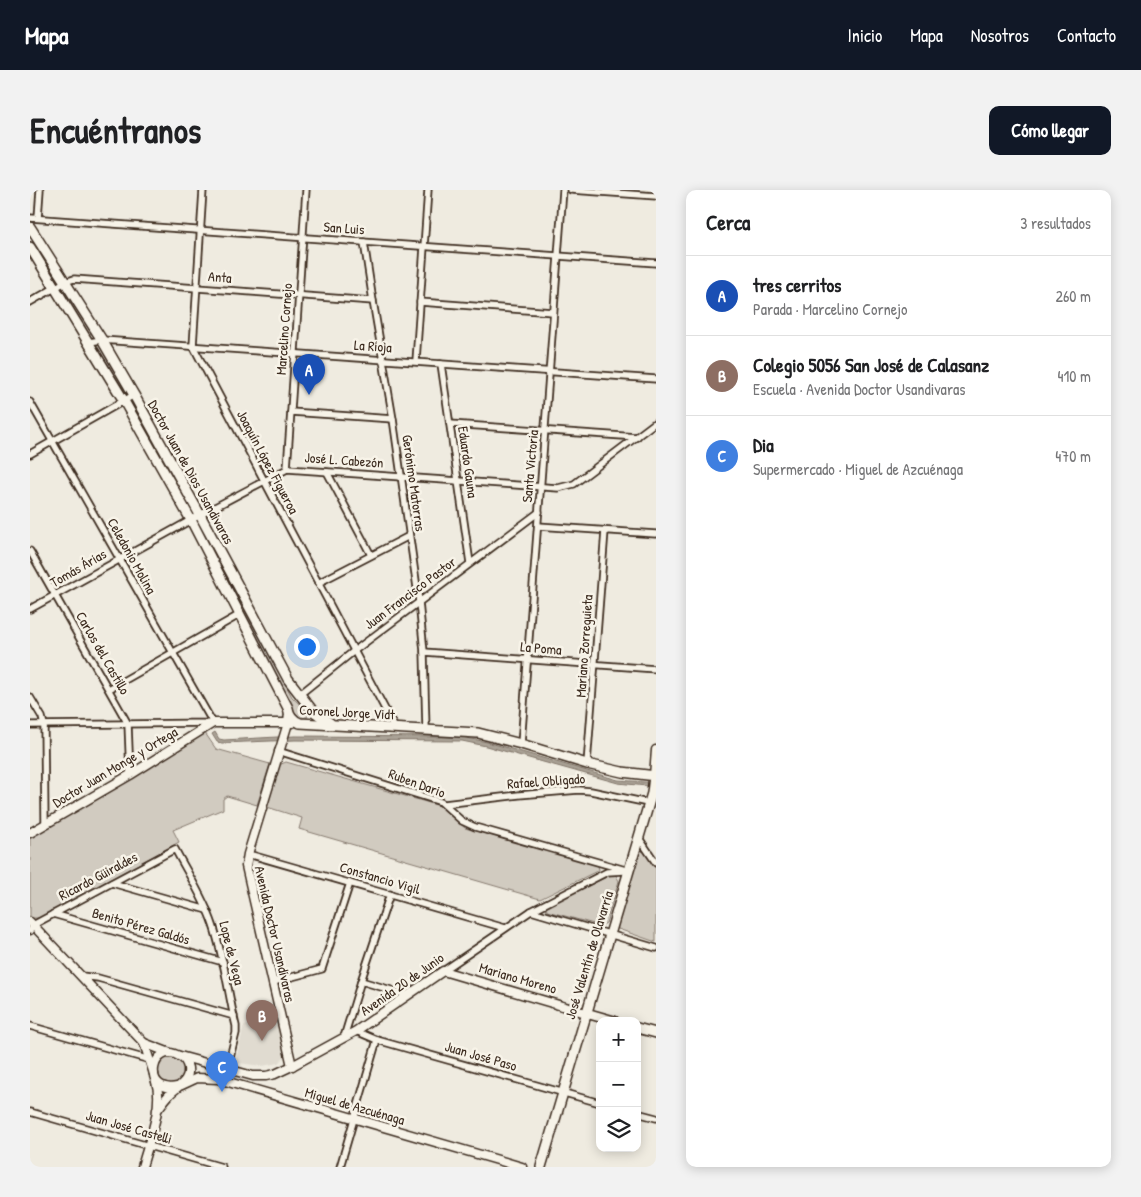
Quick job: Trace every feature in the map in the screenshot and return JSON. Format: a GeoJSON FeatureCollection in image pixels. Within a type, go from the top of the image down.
{"type":"FeatureCollection","features":[{"type":"Feature","properties":{"kind":"main road","name":"Doctor Juan de Dios Usandivaras"},"geometry":{"type":"LineString","coordinates":[[30,227],[102,340],[134,395],[288,679],[311,709],[332,724]]}},
{"type":"Feature","properties":{"kind":"main road","name":"Doctor Juan de Dios Usandivaras"},"geometry":{"type":"LineString","coordinates":[[30,247],[124,401],[191,520],[292,718],[302,723]]}},
{"type":"Feature","properties":{"kind":"main road"},"geometry":{"type":"LineString","coordinates":[[288,710],[299,695]]}},
{"type":"Feature","properties":{"kind":"main road"},"geometry":{"type":"LineString","coordinates":[[302,723],[310,719],[311,709]]}},
{"type":"Feature","properties":{"kind":"main road","name":"Coronel Jorge Vidt"},"geometry":{"type":"LineString","coordinates":[[302,723],[478,733],[587,764],[655,777]]}},
{"type":"Feature","properties":{"kind":"main road","name":"José Valentín de Olavarría"},"geometry":{"type":"LineString","coordinates":[[541,1167],[655,777]]}},
{"type":"Feature","properties":{"kind":"main road","name":"Mariano Moreno"},"geometry":{"type":"LineString","coordinates":[[586,1012],[602,1017]]}},
{"type":"Feature","properties":{"kind":"main road"},"geometry":{"type":"LineString","coordinates":[[641,1029],[656,1033]]}},
{"type":"Feature","properties":{"kind":"street"},"geometry":{"type":"LineString","coordinates":[[38,218],[40,190]]}},
{"type":"Feature","properties":{"kind":"street"},"geometry":{"type":"LineString","coordinates":[[193,346],[203,190]]}},
{"type":"Feature","properties":{"kind":"street","name":"Marcelino Cornejo"},"geometry":{"type":"LineString","coordinates":[[287,469],[306,190]]}},
{"type":"Feature","properties":{"kind":"street"},"geometry":{"type":"LineString","coordinates":[[416,361],[428,190]]}},
{"type":"Feature","properties":{"kind":"street","name":"Santa Victoria"},"geometry":{"type":"LineString","coordinates":[[521,744],[563,190]]}},
{"type":"Feature","properties":{"kind":"street"},"geometry":{"type":"LineString","coordinates":[[571,190],[656,196]]}},
{"type":"Feature","properties":{"kind":"street","name":"San Luis"},"geometry":{"type":"LineString","coordinates":[[30,218],[656,263]]}},
{"type":"Feature","properties":{"kind":"street","name":"Gerónimo Matorras"},"geometry":{"type":"LineString","coordinates":[[364,242],[372,301],[393,419],[419,602],[424,652],[426,729]]}},
{"type":"Feature","properties":{"kind":"street","name":"Anta"},"geometry":{"type":"LineString","coordinates":[[65,282],[74,279],[372,301]]}},
{"type":"Feature","properties":{"kind":"street"},"geometry":{"type":"LineString","coordinates":[[30,302],[65,282]]}},
{"type":"Feature","properties":{"kind":"street"},"geometry":{"type":"LineString","coordinates":[[420,302],[553,312]]}},
{"type":"Feature","properties":{"kind":"street","name":"La Rioja"},"geometry":{"type":"LineString","coordinates":[[89,342],[102,340],[656,378]]}},
{"type":"Feature","properties":{"kind":"street","name":"Joaquín López Figueroa"},"geometry":{"type":"LineString","coordinates":[[193,346],[395,728]]}},
{"type":"Feature","properties":{"kind":"street","name":"Eduardo Gauna"},"geometry":{"type":"LineString","coordinates":[[441,364],[470,563]]}},
{"type":"Feature","properties":{"kind":"street"},"geometry":{"type":"LineString","coordinates":[[30,454],[134,395]]}},
{"type":"Feature","properties":{"kind":"street","name":"Celedonio Molina"},"geometry":{"type":"LineString","coordinates":[[30,402],[213,723]]}},
{"type":"Feature","properties":{"kind":"street"},"geometry":{"type":"LineString","coordinates":[[291,412],[393,419]]}},
{"type":"Feature","properties":{"kind":"street"},"geometry":{"type":"LineString","coordinates":[[450,424],[637,437],[656,422]]}},
{"type":"Feature","properties":{"kind":"street","name":"José L. Cabezón"},"geometry":{"type":"LineString","coordinates":[[200,515],[287,469],[558,488],[574,484],[637,437]]}},
{"type":"Feature","properties":{"kind":"street"},"geometry":{"type":"LineString","coordinates":[[327,472],[371,555]]}},
{"type":"Feature","properties":{"kind":"street","name":"Juan Francisco Pastor"},"geometry":{"type":"LineString","coordinates":[[299,695],[538,512]]}},
{"type":"Feature","properties":{"kind":"street","name":"Tomás Árias"},"geometry":{"type":"LineString","coordinates":[[30,609],[200,515]]}},
{"type":"Feature","properties":{"kind":"street"},"geometry":{"type":"LineString","coordinates":[[538,526],[656,534]]}},
{"type":"Feature","properties":{"kind":"street","name":"Mariano Zorreguieta"},"geometry":{"type":"LineString","coordinates":[[587,764],[605,530]]}},
{"type":"Feature","properties":{"kind":"street"},"geometry":{"type":"LineString","coordinates":[[318,583],[409,536]]}},
{"type":"Feature","properties":{"kind":"street","name":"Carlos del Castillo"},"geometry":{"type":"LineString","coordinates":[[30,551],[128,724],[130,775]]}},
{"type":"Feature","properties":{"kind":"street"},"geometry":{"type":"LineString","coordinates":[[109,689],[239,615]]}},
{"type":"Feature","properties":{"kind":"street","name":"La Poma"},"geometry":{"type":"LineString","coordinates":[[424,652],[656,669]]}},
{"type":"Feature","properties":{"kind":"street"},"geometry":{"type":"LineString","coordinates":[[30,697],[42,717],[44,725],[45,824]]}},
{"type":"Feature","properties":{"kind":"street"},"geometry":{"type":"LineString","coordinates":[[288,710],[288,723]]}},
{"type":"Feature","properties":{"kind":"street","name":"Doctor Juan Monge y Ortega"},"geometry":{"type":"LineString","coordinates":[[30,833],[130,775],[213,723]]}},
{"type":"Feature","properties":{"kind":"street","name":"Avenida Doctor Usandivaras"},"geometry":{"type":"LineString","coordinates":[[288,723],[278,751],[246,866],[292,1066]]}},
{"type":"Feature","properties":{"kind":"street","name":"Coronel Jorge Vidt"},"geometry":{"type":"LineString","coordinates":[[30,725],[302,723]]}},
{"type":"Feature","properties":{"kind":"street","name":"José Valentín de Olavarría"},"geometry":{"type":"LineString","coordinates":[[655,777],[656,750]]}},
{"type":"Feature","properties":{"kind":"street","name":"Ruben Dario"},"geometry":{"type":"LineString","coordinates":[[278,751],[441,802],[462,822],[475,827],[629,871]]}},
{"type":"Feature","properties":{"kind":"street","name":"Rafael Obligado"},"geometry":{"type":"LineString","coordinates":[[444,804],[519,794],[579,790],[591,790],[648,803]]}},
{"type":"Feature","properties":{"kind":"street"},"geometry":{"type":"LineString","coordinates":[[638,837],[656,863]]}},
{"type":"Feature","properties":{"kind":"street","name":"Ricardo Güiraldes"},"geometry":{"type":"LineString","coordinates":[[31,926],[175,849]]}},
{"type":"Feature","properties":{"kind":"street","name":"Lope de Vega"},"geometry":{"type":"LineString","coordinates":[[175,849],[214,926],[223,962],[236,1033],[227,1069]]}},
{"type":"Feature","properties":{"kind":"street","name":"Constancio Vigil"},"geometry":{"type":"LineString","coordinates":[[248,854],[505,928]]}},
{"type":"Feature","properties":{"kind":"street","name":"Avenida 20 de Junio"},"geometry":{"type":"LineString","coordinates":[[180,1056],[259,1077],[275,1074],[356,1031],[531,911],[607,872],[629,871]]}},
{"type":"Feature","properties":{"kind":"street"},"geometry":{"type":"LineString","coordinates":[[112,883],[207,910]]}},
{"type":"Feature","properties":{"kind":"street"},"geometry":{"type":"LineString","coordinates":[[273,982],[322,969],[350,883]]}},
{"type":"Feature","properties":{"kind":"street"},"geometry":{"type":"LineString","coordinates":[[344,1037],[390,894]]}},
{"type":"Feature","properties":{"kind":"street"},"geometry":{"type":"LineString","coordinates":[[531,911],[656,948]]}},
{"type":"Feature","properties":{"kind":"street","name":"Benito Pérez Galdós"},"geometry":{"type":"LineString","coordinates":[[53,914],[223,962]]}},
{"type":"Feature","properties":{"kind":"street"},"geometry":{"type":"LineString","coordinates":[[31,926],[82,976],[144,1043],[159,1088],[157,1110],[142,1167]]}},
{"type":"Feature","properties":{"kind":"street","name":"Mariano Moreno"},"geometry":{"type":"LineString","coordinates":[[443,971],[586,1012]]}},
{"type":"Feature","properties":{"kind":"street"},"geometry":{"type":"LineString","coordinates":[[82,976],[98,978],[234,1016]]}},
{"type":"Feature","properties":{"kind":"street"},"geometry":{"type":"LineString","coordinates":[[361,981],[408,995]]}},
{"type":"Feature","properties":{"kind":"street"},"geometry":{"type":"LineString","coordinates":[[30,1026],[150,1060]]}},
{"type":"Feature","properties":{"kind":"street","name":"Juan José Paso"},"geometry":{"type":"LineString","coordinates":[[356,1031],[378,1040],[596,1102]]}},
{"type":"Feature","properties":{"kind":"street"},"geometry":{"type":"LineString","coordinates":[[340,1167],[378,1040]]}},
{"type":"Feature","properties":{"kind":"street"},"geometry":{"type":"LineString","coordinates":[[144,1043],[170,1054],[180,1056],[187,1065],[188,1070],[186,1080],[157,1110]]}},
{"type":"Feature","properties":{"kind":"street"},"geometry":{"type":"LineString","coordinates":[[170,1054],[159,1058],[155,1063],[154,1076],[158,1083],[167,1088],[179,1086]]}},
{"type":"Feature","properties":{"kind":"street","name":"Miguel de Azcuénaga"},"geometry":{"type":"LineString","coordinates":[[179,1086],[197,1078],[218,1079],[522,1167]]}},
{"type":"Feature","properties":{"kind":"street","name":"Juan José Castelli"},"geometry":{"type":"LineString","coordinates":[[30,1112],[222,1167]]}},
{"type":"Feature","properties":{"kind":"street"},"geometry":{"type":"LineString","coordinates":[[641,1114],[656,1118]]}},
{"type":"Feature","properties":{"kind":"shaded area"},"geometry":{"type":"Polygon","coordinates":[[[62,289],[65,289],[92,334],[88,333],[62,289]]]}},
{"type":"Feature","properties":{"kind":"shaded area"},"geometry":{"type":"Polygon","coordinates":[[[99,345],[128,392],[127,394],[97,349],[99,345]]]}},
{"type":"Feature","properties":{"kind":"shaded area"},"geometry":{"type":"Polygon","coordinates":[[[134,403],[193,510],[192,511],[133,407],[134,403]]]}},
{"type":"Feature","properties":{"kind":"shaded area"},"geometry":{"type":"Polygon","coordinates":[[[198,520],[292,697],[308,712],[307,718],[297,716],[197,523],[198,520]]]}},
{"type":"Feature","properties":{"kind":"shaded area"},"geometry":{"type":"Polygon","coordinates":[[[215,732],[219,739],[224,740],[295,736],[462,737],[487,742],[618,780],[656,783],[656,787],[618,783],[462,741],[295,740],[222,743],[217,742],[212,734],[215,732]]]}},
{"type":"Feature","properties":{"kind":"shaded area"},"geometry":{"type":"Polygon","coordinates":[[[205,733],[216,749],[270,764],[257,805],[227,796],[223,799],[223,809],[173,830],[179,842],[39,918],[32,918],[30,916],[30,837],[205,733]]]}},
{"type":"Feature","properties":{"kind":"shaded area"},"geometry":{"type":"Polygon","coordinates":[[[286,762],[440,806],[465,828],[598,865],[599,870],[540,899],[299,829],[302,818],[267,807],[279,765],[286,762]]]}},
{"type":"Feature","properties":{"kind":"shaded area"},"geometry":{"type":"Polygon","coordinates":[[[641,851],[645,852],[656,869],[656,942],[618,929],[617,925],[638,853],[641,851]]]}},
{"type":"Feature","properties":{"kind":"shaded area"},"geometry":{"type":"Polygon","coordinates":[[[613,874],[616,875],[619,881],[606,923],[601,926],[547,911],[546,906],[613,874]]]}},
{"type":"Feature","properties":{"kind":"shaded area"},"geometry":{"type":"Polygon","coordinates":[[[276,1010],[286,1055],[278,1063],[262,1066],[239,1063],[236,1059],[244,1026],[263,1021],[261,1013],[276,1010]]]}},
{"type":"Feature","properties":{"kind":"shaded area"},"geometry":{"type":"Polygon","coordinates":[[[168,1056],[172,1056],[185,1063],[185,1078],[172,1086],[167,1085],[160,1078],[158,1070],[160,1062],[168,1056]]]}},
{"type":"Feature","properties":{"kind":"place","name":"tres cerritos"},"geometry":{"type":"Point","coordinates":[309,395]}},
{"type":"Feature","properties":{"kind":"place","name":"Colegio 5056 San José de Calasanz"},"geometry":{"type":"Point","coordinates":[262,1041]}},
{"type":"Feature","properties":{"kind":"place","name":"Dia"},"geometry":{"type":"Point","coordinates":[222,1092]}}]}
